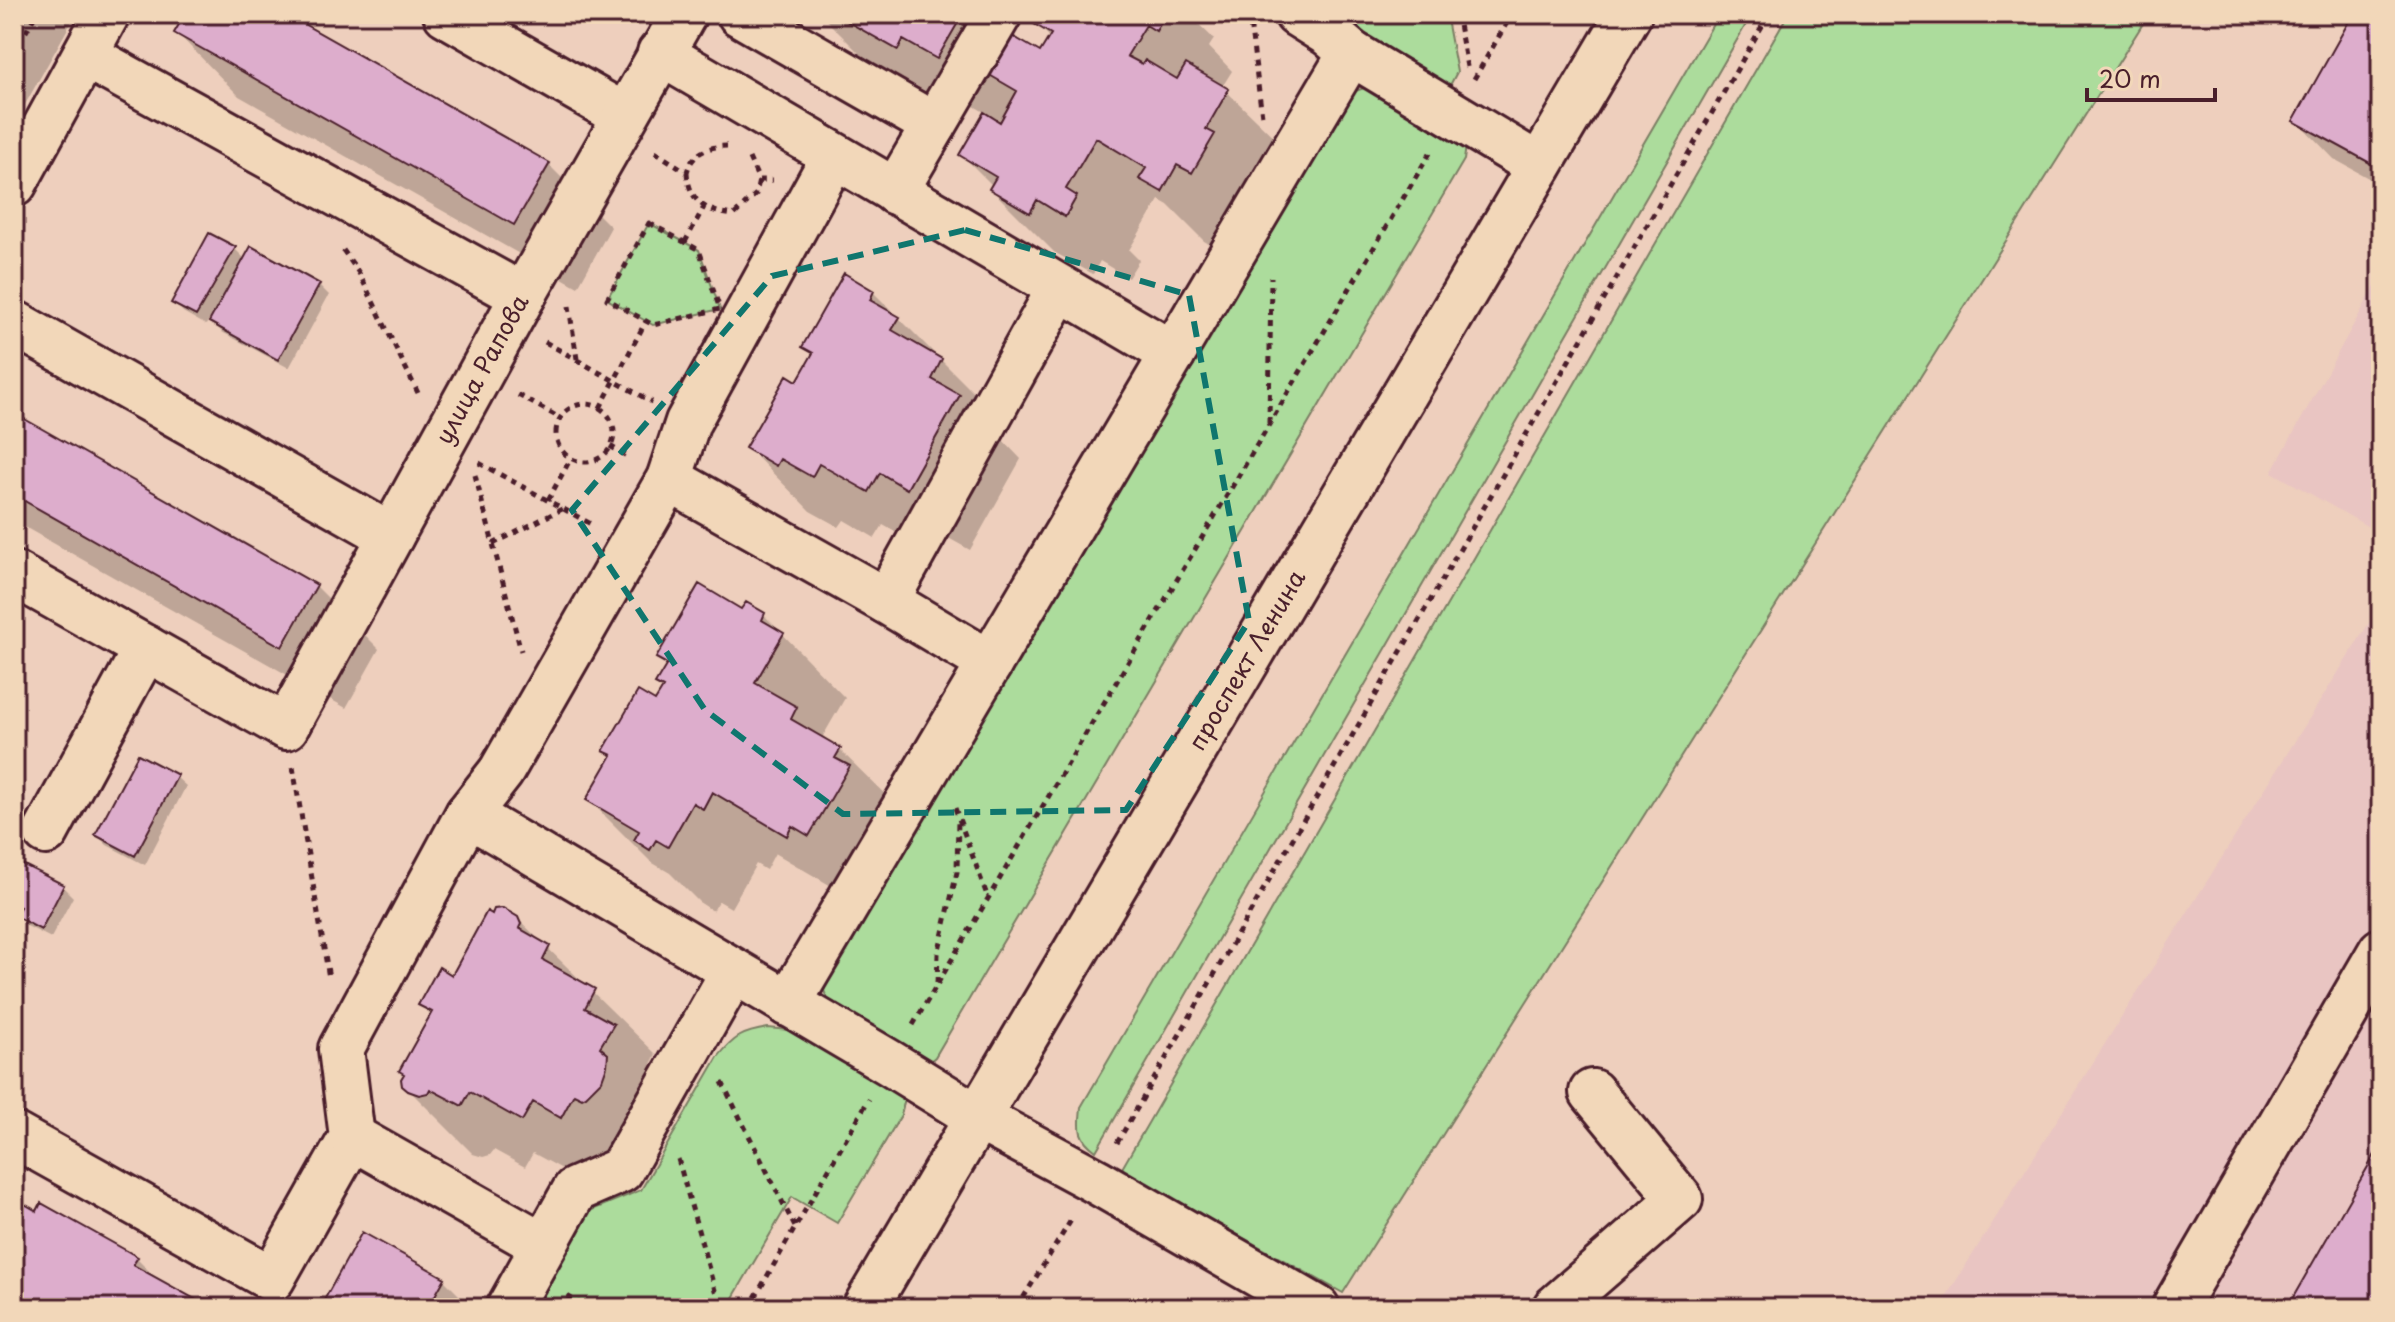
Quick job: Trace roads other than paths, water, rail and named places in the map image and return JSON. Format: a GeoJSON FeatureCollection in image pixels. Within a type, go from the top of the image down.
{"type":"FeatureCollection","features":[{"type":"Feature","properties":{"kind":"main road"},"geometry":{"type":"LineString","coordinates":[[14,184],[107,14]]}},
{"type":"Feature","properties":{"kind":"main road"},"geometry":{"type":"LineString","coordinates":[[446,14],[636,132]]}},
{"type":"Feature","properties":{"kind":"main road","name":"улица Рапова"},"geometry":{"type":"LineString","coordinates":[[146,648],[286,727],[523,296],[636,132],[660,53],[684,14]]}},
{"type":"Feature","properties":{"kind":"main road"},"geometry":{"type":"LineString","coordinates":[[740,14],[934,125]]}},
{"type":"Feature","properties":{"kind":"main road"},"geometry":{"type":"LineString","coordinates":[[895,192],[999,14]]}},
{"type":"Feature","properties":{"kind":"main road"},"geometry":{"type":"LineString","coordinates":[[1297,14],[1329,34],[1351,53],[1539,166]]}},
{"type":"Feature","properties":{"kind":"main road","name":"проспект Ленина"},"geometry":{"type":"LineString","coordinates":[[865,1308],[1629,14]]}},
{"type":"Feature","properties":{"kind":"main road"},"geometry":{"type":"LineString","coordinates":[[660,53],[826,169],[895,192],[1173,354]]}},
{"type":"Feature","properties":{"kind":"main road"},"geometry":{"type":"LineString","coordinates":[[788,1004],[1351,53]]}},
{"type":"Feature","properties":{"kind":"main road"},"geometry":{"type":"LineString","coordinates":[[85,55],[523,296]]}},
{"type":"Feature","properties":{"kind":"main road"},"geometry":{"type":"LineString","coordinates":[[14,1135],[272,1279],[352,1137],[341,1049],[468,814],[501,772],[669,479],[688,422],[826,169]]}},
{"type":"Feature","properties":{"kind":"main road"},"geometry":{"type":"LineString","coordinates":[[886,601],[1060,288]]}},
{"type":"Feature","properties":{"kind":"main road"},"geometry":{"type":"LineString","coordinates":[[14,323],[391,536]]}},
{"type":"Feature","properties":{"kind":"main road"},"geometry":{"type":"LineString","coordinates":[[669,479],[990,663]]}},
{"type":"Feature","properties":{"kind":"main road"},"geometry":{"type":"LineString","coordinates":[[14,574],[146,648],[46,832]]}},
{"type":"Feature","properties":{"kind":"main road"},"geometry":{"type":"LineString","coordinates":[[468,814],[979,1118],[1096,1181],[1317,1308]]}},
{"type":"Feature","properties":{"kind":"main road"},"geometry":{"type":"LineString","coordinates":[[2174,1308],[2381,951]]}},
{"type":"Feature","properties":{"kind":"main road"},"geometry":{"type":"LineString","coordinates":[[509,1308],[575,1190],[621,1170],[733,972]]}},
{"type":"Feature","properties":{"kind":"main road"},"geometry":{"type":"LineString","coordinates":[[1555,1308],[1680,1199],[1592,1092]]}},
{"type":"Feature","properties":{"kind":"main road"},"geometry":{"type":"LineString","coordinates":[[352,1137],[543,1245]]}}]}
